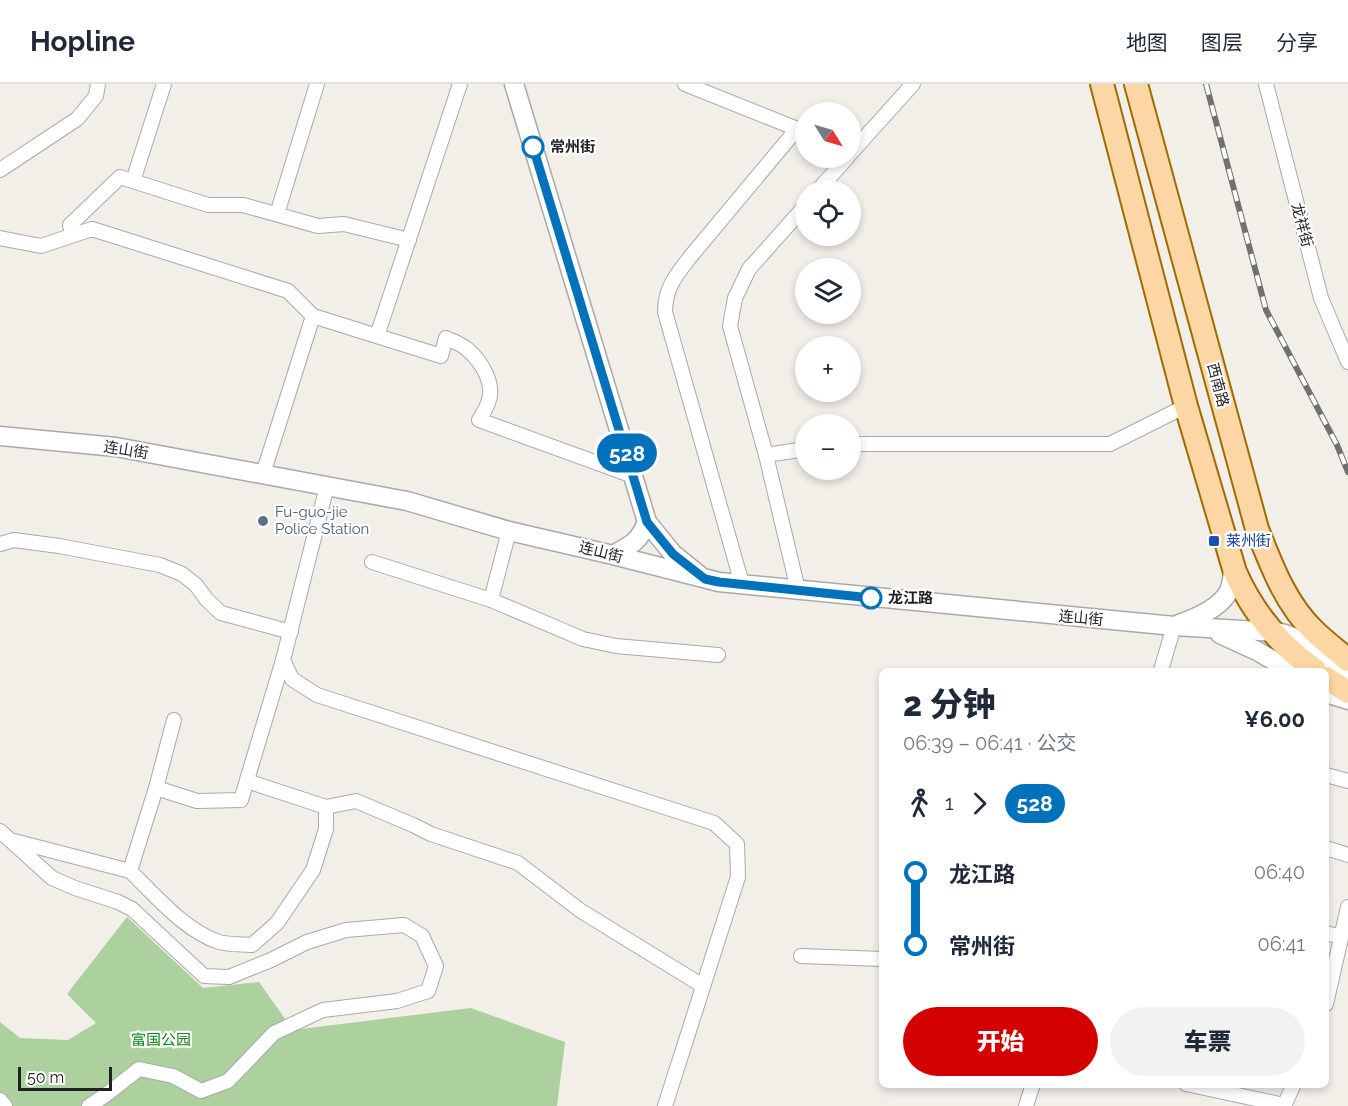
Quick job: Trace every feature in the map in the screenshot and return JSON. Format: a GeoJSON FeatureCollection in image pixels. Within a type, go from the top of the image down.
{"type":"FeatureCollection","features":[{"type":"Feature","properties":{"kind":"main road"},"geometry":{"type":"LineString","coordinates":[[1102,84],[1185,406],[1233,564],[1252,605],[1272,632],[1286,647],[1312,668]]}},
{"type":"Feature","properties":{"kind":"main road","name":"西南路"},"geometry":{"type":"LineString","coordinates":[[1136,84],[1257,529],[1281,584],[1295,608],[1312,629],[1348,660]]}},
{"type":"Feature","properties":{"kind":"main road"},"geometry":{"type":"LineString","coordinates":[[1329,680],[1348,692]]}},
{"type":"Feature","properties":{"kind":"street"},"geometry":{"type":"LineString","coordinates":[[0,170],[77,119],[96,96],[98,84]]}},
{"type":"Feature","properties":{"kind":"street"},"geometry":{"type":"LineString","coordinates":[[134,181],[164,84]]}},
{"type":"Feature","properties":{"kind":"street"},"geometry":{"type":"LineString","coordinates":[[277,214],[317,84]]}},
{"type":"Feature","properties":{"kind":"street"},"geometry":{"type":"LineString","coordinates":[[377,336],[459,84]]}},
{"type":"Feature","properties":{"kind":"street"},"geometry":{"type":"LineString","coordinates":[[514,84],[647,522],[673,554],[705,579]]}},
{"type":"Feature","properties":{"kind":"street"},"geometry":{"type":"LineString","coordinates":[[685,84],[795,128]]}},
{"type":"Feature","properties":{"kind":"street"},"geometry":{"type":"LineString","coordinates":[[861,141],[913,84]]}},
{"type":"Feature","properties":{"kind":"street","name":"龙祥街"},"geometry":{"type":"LineString","coordinates":[[1266,84],[1321,298],[1348,362]]}},
{"type":"Feature","properties":{"kind":"street"},"geometry":{"type":"LineString","coordinates":[[742,584],[665,312],[665,298],[674,278],[685,263],[795,137]]}},
{"type":"Feature","properties":{"kind":"street"},"geometry":{"type":"LineString","coordinates":[[827,180],[837,168]]}},
{"type":"Feature","properties":{"kind":"street"},"geometry":{"type":"LineString","coordinates":[[73,235],[70,225],[120,177],[208,205],[243,205],[318,226],[344,224],[409,240]]}},
{"type":"Feature","properties":{"kind":"street"},"geometry":{"type":"LineString","coordinates":[[795,217],[749,269],[735,298],[730,326],[766,454],[798,590]]}},
{"type":"Feature","properties":{"kind":"street"},"geometry":{"type":"LineString","coordinates":[[0,238],[41,246],[92,229],[288,291],[313,316],[441,356],[446,338],[466,348],[487,375],[491,391],[489,402],[479,420],[633,476]]}},
{"type":"Feature","properties":{"kind":"street"},"geometry":{"type":"LineString","coordinates":[[263,474],[313,316]]}},
{"type":"Feature","properties":{"kind":"street"},"geometry":{"type":"LineString","coordinates":[[861,444],[1110,444],[1185,406]]}},
{"type":"Feature","properties":{"kind":"street","name":"连山街"},"geometry":{"type":"LineString","coordinates":[[0,436],[116,447],[407,501],[509,531],[719,582],[1174,626],[1289,634],[1300,639],[1348,675]]}},
{"type":"Feature","properties":{"kind":"street"},"geometry":{"type":"LineString","coordinates":[[766,454],[795,450]]}},
{"type":"Feature","properties":{"kind":"street"},"geometry":{"type":"LineString","coordinates":[[156,788],[197,801],[241,800],[284,660],[327,486]]}},
{"type":"Feature","properties":{"kind":"street"},"geometry":{"type":"LineString","coordinates":[[613,555],[642,536],[647,522]]}},
{"type":"Feature","properties":{"kind":"street"},"geometry":{"type":"LineString","coordinates":[[491,600],[509,531]]}},
{"type":"Feature","properties":{"kind":"street"},"geometry":{"type":"LineString","coordinates":[[0,544],[14,540],[160,565],[182,574],[196,585],[207,600],[222,613],[291,632]]}},
{"type":"Feature","properties":{"kind":"street"},"geometry":{"type":"LineString","coordinates":[[372,562],[491,600],[583,639],[616,646],[718,656]]}},
{"type":"Feature","properties":{"kind":"street"},"geometry":{"type":"LineString","coordinates":[[1162,668],[1174,626],[1193,619],[1219,603],[1228,593],[1232,581],[1233,564]]}},
{"type":"Feature","properties":{"kind":"street"},"geometry":{"type":"LineString","coordinates":[[1208,628],[1286,668]]}},
{"type":"Feature","properties":{"kind":"street"},"geometry":{"type":"LineString","coordinates":[[284,660],[292,679],[317,695],[714,823],[737,844],[738,877],[665,1106]]}},
{"type":"Feature","properties":{"kind":"street"},"geometry":{"type":"LineString","coordinates":[[1329,694],[1348,700]]}},
{"type":"Feature","properties":{"kind":"street"},"geometry":{"type":"LineString","coordinates":[[130,871],[174,720]]}},
{"type":"Feature","properties":{"kind":"street"},"geometry":{"type":"LineString","coordinates":[[1329,776],[1348,781]]}},
{"type":"Feature","properties":{"kind":"street"},"geometry":{"type":"LineString","coordinates":[[247,781],[326,807],[356,801],[431,834],[518,863],[580,911],[703,986]]}},
{"type":"Feature","properties":{"kind":"street"},"geometry":{"type":"LineString","coordinates":[[5,835],[130,871],[174,914],[199,933],[221,943],[252,945],[277,923],[313,870],[326,829],[326,807]]}},
{"type":"Feature","properties":{"kind":"street"},"geometry":{"type":"LineString","coordinates":[[5,835],[52,878],[132,909],[204,976],[229,977],[308,942],[346,930],[404,925],[422,936],[436,966],[428,992],[397,1002],[323,1010],[274,1033],[228,1081],[201,1092],[173,1076],[139,1069],[89,1106]]}},
{"type":"Feature","properties":{"kind":"street"},"geometry":{"type":"LineString","coordinates":[[1329,849],[1348,855]]}},
{"type":"Feature","properties":{"kind":"street"},"geometry":{"type":"LineString","coordinates":[[1329,991],[1348,907]]}},
{"type":"Feature","properties":{"kind":"street"},"geometry":{"type":"LineString","coordinates":[[1329,934],[1341,937]]}},
{"type":"Feature","properties":{"kind":"street"},"geometry":{"type":"LineString","coordinates":[[801,956],[879,959]]}},
{"type":"Feature","properties":{"kind":"street"},"geometry":{"type":"LineString","coordinates":[[1026,1106],[1032,1088]]}},
{"type":"Feature","properties":{"kind":"street"},"geometry":{"type":"LineString","coordinates":[[1204,1088],[1284,1106],[1292,1088]]}},
{"type":"Feature","properties":{"kind":"street"},"geometry":{"type":"LineString","coordinates":[[0,1100],[6,1106]]}},
{"type":"Feature","properties":{"kind":"green space","name":"富国公园"},"geometry":{"type":"Polygon","coordinates":[[[127,917],[203,988],[259,982],[293,1030],[471,1008],[565,1042],[557,1106],[0,1106],[0,1022],[20,1038],[68,1040],[96,1023],[67,994],[127,917]]]}},
{"type":"Feature","properties":{"kind":"railway"},"geometry":{"type":"LineString","coordinates":[[1206,84],[1266,310],[1337,445],[1348,472]]}},
{"type":"Feature","properties":{"kind":"bus line","name":"528"},"geometry":{"type":"LineString","coordinates":[[533,147],[647,522],[673,554],[705,579],[871,598]]}},
{"type":"Feature","properties":{"kind":"place","name":"常州街"},"geometry":{"type":"Point","coordinates":[533,147]}},
{"type":"Feature","properties":{"kind":"place","name":"Fu-guo-jie Police Station"},"geometry":{"type":"Point","coordinates":[263,521]}},
{"type":"Feature","properties":{"kind":"place","name":"莱州街"},"geometry":{"type":"Point","coordinates":[1214,541]}},
{"type":"Feature","properties":{"kind":"place","name":"龙江路"},"geometry":{"type":"Point","coordinates":[871,598]}}]}
